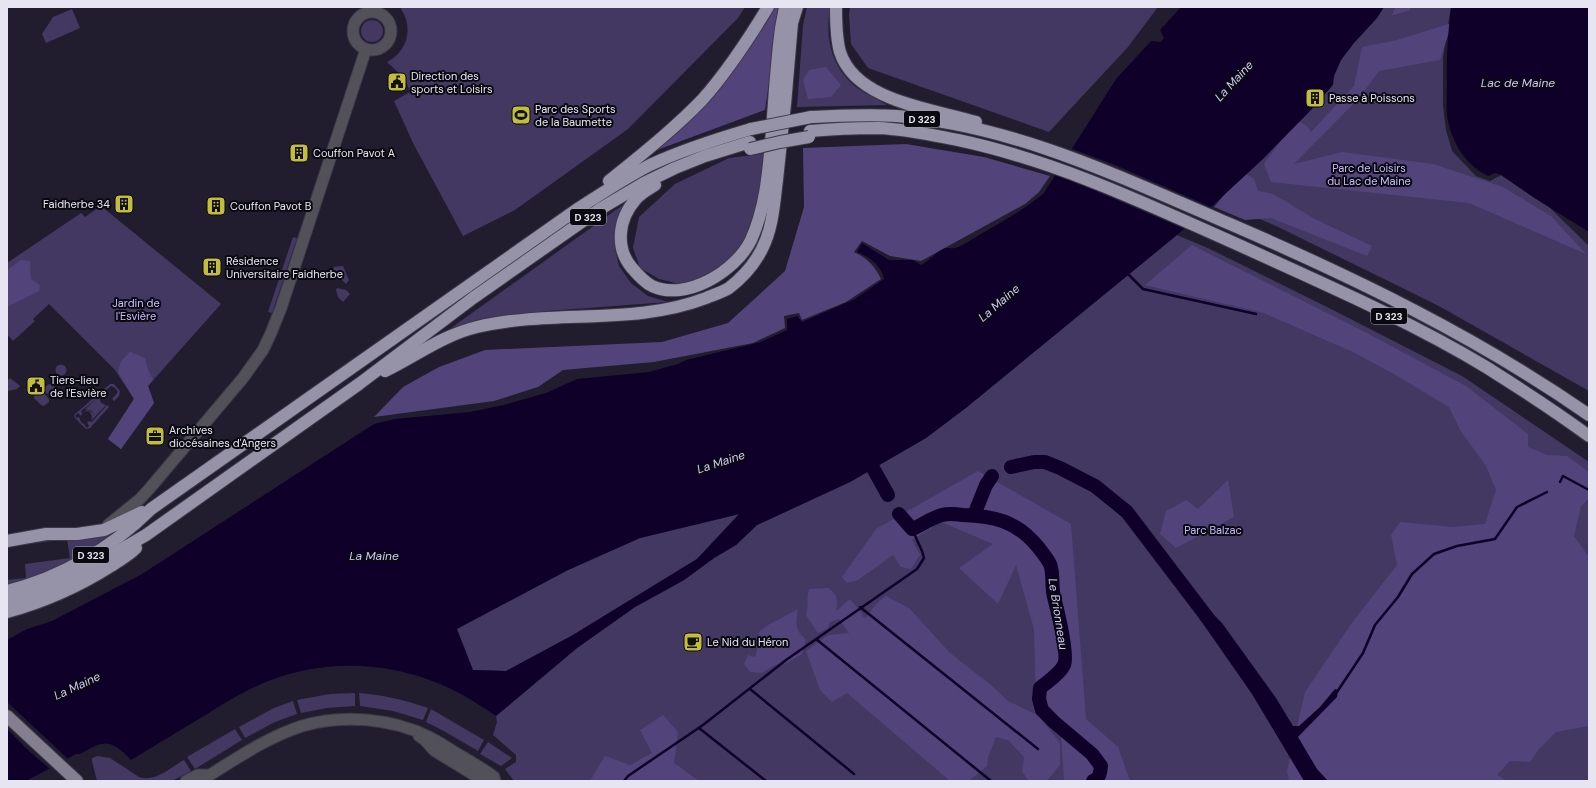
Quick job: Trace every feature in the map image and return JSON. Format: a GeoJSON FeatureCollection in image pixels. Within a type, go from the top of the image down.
{"type":"FeatureCollection","features":[{"type":"Feature","properties":{"kind":"highway"},"geometry":{"type":"LineString","coordinates":[[579,208],[588,198],[661,137],[701,100],[750,38],[768,7]]}},
{"type":"Feature","properties":{"kind":"highway"},"geometry":{"type":"LineString","coordinates":[[750,145],[662,180],[636,200],[628,211],[622,226],[620,238],[622,252],[628,263],[643,280],[665,290],[701,285],[714,279],[729,268],[750,241],[761,214],[765,198],[779,41],[785,7]]}},
{"type":"Feature","properties":{"kind":"highway"},"geometry":{"type":"LineString","coordinates":[[359,384],[398,365],[446,338],[477,327],[505,322],[658,312],[696,302],[728,288],[741,277],[753,263],[769,233],[779,162],[792,23],[797,7]]}},
{"type":"Feature","properties":{"kind":"highway"},"geometry":{"type":"LineString","coordinates":[[836,7],[836,29],[841,54],[847,66],[856,77],[868,86],[898,100],[1011,132],[1029,139],[1030,144]]}},
{"type":"Feature","properties":{"kind":"highway","name":"D 323"},"geometry":{"type":"LineString","coordinates":[[7,591],[22,588],[51,577],[78,563],[113,540],[138,522],[151,510],[579,208],[625,178],[650,165],[710,141],[751,128],[811,117],[855,115],[895,116],[936,121],[971,128],[1030,144],[1095,167],[1238,228],[1394,299],[1496,354],[1588,415]]}},
{"type":"Feature","properties":{"kind":"highway","name":"D 323"},"geometry":{"type":"LineString","coordinates":[[7,602],[54,587],[91,568],[146,535],[359,384],[473,298],[600,209],[644,183],[675,168],[705,156],[750,145],[778,135],[809,134],[845,128],[880,128],[917,132],[985,146],[1078,176],[1315,279],[1434,339],[1485,367],[1589,436]]}},
{"type":"Feature","properties":{"kind":"highway"},"geometry":{"type":"LineString","coordinates":[[7,541],[46,534],[77,534],[104,530],[140,513],[151,510]]}},
{"type":"Feature","properties":{"kind":"highway"},"geometry":{"type":"LineString","coordinates":[[7,612],[51,598],[102,572],[130,553],[146,535]]}},
{"type":"Feature","properties":{"kind":"main road"},"geometry":{"type":"LineString","coordinates":[[7,716],[77,781]]}},
{"type":"Feature","properties":{"kind":"street"},"geometry":{"type":"LineString","coordinates":[[376,9],[380,13],[386,12],[392,29],[389,40],[379,49],[366,49],[357,43],[353,32],[355,22],[360,10],[376,9]]}},
{"type":"Feature","properties":{"kind":"street"},"geometry":{"type":"LineString","coordinates":[[93,532],[109,524],[134,502],[140,499],[243,378],[263,350],[272,333],[281,308],[366,49]]}},
{"type":"Feature","properties":{"kind":"street"},"geometry":{"type":"LineString","coordinates":[[186,781],[198,775],[204,778],[276,736],[302,726],[330,721],[357,720],[407,728],[429,737],[480,766],[494,777],[495,781]]}},
{"type":"Feature","properties":{"kind":"street"},"geometry":{"type":"LineString","coordinates":[[407,728],[425,739],[429,746],[435,751],[484,781]]}},
{"type":"Feature","properties":{"kind":"green space","name":"Parc des Sports de la Baumette"},"geometry":{"type":"Polygon","coordinates":[[[401,7],[745,7],[738,18],[628,129],[515,210],[463,236],[413,143],[394,101],[410,92],[405,79],[387,62],[394,58],[404,46],[406,39],[408,31],[407,24],[401,7]]]}},
{"type":"Feature","properties":{"kind":"green space"},"geometry":{"type":"Polygon","coordinates":[[[771,7],[780,7],[765,110],[649,153],[687,119],[771,7]]]}},
{"type":"Feature","properties":{"kind":"green space"},"geometry":{"type":"Polygon","coordinates":[[[807,7],[830,7],[828,30],[829,41],[836,62],[841,71],[857,88],[887,105],[797,107],[803,25],[807,7]]]}},
{"type":"Feature","properties":{"kind":"green space"},"geometry":{"type":"Polygon","coordinates":[[[850,7],[1158,7],[1128,47],[1049,132],[868,68],[851,44],[850,7]]]}},
{"type":"Feature","properties":{"kind":"green space","name":"Parc de Loisirs du Lac de Maine"},"geometry":{"type":"Polygon","coordinates":[[[1384,7],[1395,7],[1393,16],[1409,11],[1412,7],[1451,7],[1443,57],[1443,106],[1446,130],[1452,151],[1476,176],[1490,181],[1501,175],[1549,207],[1589,246],[1589,391],[1437,305],[1276,226],[1252,216],[1246,175],[1332,85],[1339,63],[1353,43],[1384,7]]]}},
{"type":"Feature","properties":{"kind":"green space"},"geometry":{"type":"Polygon","coordinates":[[[1395,7],[1412,7],[1409,11],[1392,16],[1395,7]]]}},
{"type":"Feature","properties":{"kind":"green space"},"geometry":{"type":"Polygon","coordinates":[[[72,9],[80,28],[46,43],[42,34],[53,17],[72,9]]]}},
{"type":"Feature","properties":{"kind":"green space"},"geometry":{"type":"Polygon","coordinates":[[[372,20],[380,23],[383,31],[380,39],[372,42],[364,39],[361,31],[364,23],[372,20]]]}},
{"type":"Feature","properties":{"kind":"green space"},"geometry":{"type":"Polygon","coordinates":[[[1452,23],[1440,60],[1379,71],[1361,96],[1294,164],[1342,152],[1433,164],[1503,187],[1551,216],[1586,254],[1469,203],[1271,182],[1264,164],[1296,120],[1307,126],[1311,132],[1354,86],[1362,47],[1397,40],[1452,23]]]}},
{"type":"Feature","properties":{"kind":"green space"},"geometry":{"type":"Polygon","coordinates":[[[826,67],[841,85],[831,97],[808,99],[803,80],[809,70],[826,67]]]}},
{"type":"Feature","properties":{"kind":"green space"},"geometry":{"type":"Polygon","coordinates":[[[906,144],[984,157],[1050,176],[1039,192],[1025,204],[921,261],[890,256],[862,241],[854,252],[870,263],[881,279],[846,302],[802,320],[799,313],[784,316],[785,328],[753,343],[654,362],[563,370],[538,387],[494,401],[374,417],[403,387],[439,367],[485,350],[662,342],[728,323],[785,271],[804,207],[803,148],[906,144]]]}},
{"type":"Feature","properties":{"kind":"green space"},"geometry":{"type":"Polygon","coordinates":[[[768,153],[759,212],[749,233],[731,261],[704,277],[680,284],[659,279],[640,268],[633,248],[639,217],[675,184],[729,158],[768,153]]]}},
{"type":"Feature","properties":{"kind":"green space"},"geometry":{"type":"Polygon","coordinates":[[[1243,172],[1254,179],[1258,191],[1273,194],[1315,219],[1372,246],[1367,256],[1271,218],[1245,220],[1214,207],[1243,172]]]}},
{"type":"Feature","properties":{"kind":"green space"},"geometry":{"type":"Polygon","coordinates":[[[634,197],[617,224],[615,248],[619,266],[631,283],[648,296],[668,302],[547,311],[485,318],[451,328],[634,197]]]}},
{"type":"Feature","properties":{"kind":"green space","name":"Jardin de l'Esvière"},"geometry":{"type":"Polygon","coordinates":[[[101,206],[221,304],[148,386],[154,403],[121,449],[108,439],[134,399],[115,370],[49,304],[33,319],[35,321],[13,341],[7,334],[7,263],[81,213],[85,217],[101,206]]]}},
{"type":"Feature","properties":{"kind":"green space","name":"Parc Balzac"},"geometry":{"type":"Polygon","coordinates":[[[1177,235],[1210,249],[1462,376],[1589,462],[1589,781],[514,781],[505,769],[516,762],[516,755],[493,735],[497,722],[496,716],[577,648],[635,607],[684,580],[714,558],[736,545],[757,525],[850,482],[926,438],[967,407],[1177,235]]]}},
{"type":"Feature","properties":{"kind":"green space"},"geometry":{"type":"Polygon","coordinates":[[[293,237],[297,238],[272,313],[268,312],[293,237]]]}},
{"type":"Feature","properties":{"kind":"green space"},"geometry":{"type":"Polygon","coordinates":[[[1192,245],[1361,330],[1466,386],[1528,434],[1528,447],[1547,455],[1567,456],[1589,472],[1589,498],[1581,506],[1574,536],[1589,557],[1589,726],[1556,732],[1539,749],[1530,762],[1510,761],[1497,775],[1507,781],[1289,781],[1287,771],[1305,692],[1351,624],[1397,565],[1391,535],[1400,522],[1453,527],[1485,524],[1496,490],[1486,466],[1460,430],[1449,407],[1394,374],[1353,352],[1264,313],[1145,285],[1192,245]]]}},
{"type":"Feature","properties":{"kind":"green space"},"geometry":{"type":"Polygon","coordinates":[[[21,260],[30,261],[31,279],[40,285],[39,291],[7,307],[7,270],[21,260]]]}},
{"type":"Feature","properties":{"kind":"green space"},"geometry":{"type":"Polygon","coordinates":[[[343,266],[349,280],[346,284],[333,270],[334,267],[343,266]]]}},
{"type":"Feature","properties":{"kind":"green space"},"geometry":{"type":"Polygon","coordinates":[[[337,288],[346,290],[350,294],[343,302],[338,297],[336,290],[337,288]]]}},
{"type":"Feature","properties":{"kind":"green space"},"geometry":{"type":"Polygon","coordinates":[[[130,352],[145,358],[148,370],[153,380],[148,386],[154,403],[121,449],[108,439],[134,399],[118,372],[121,361],[130,352]]]}},
{"type":"Feature","properties":{"kind":"green space"},"geometry":{"type":"Polygon","coordinates":[[[59,365],[63,365],[65,366],[65,374],[59,375],[56,372],[56,368],[59,365]]]}},
{"type":"Feature","properties":{"kind":"green space"},"geometry":{"type":"Polygon","coordinates":[[[10,378],[20,386],[17,389],[8,391],[7,381],[10,378]]]}},
{"type":"Feature","properties":{"kind":"green space"},"geometry":{"type":"Polygon","coordinates":[[[49,384],[53,385],[58,391],[53,398],[50,397],[44,390],[44,388],[49,384]]]}},
{"type":"Feature","properties":{"kind":"green space"},"geometry":{"type":"Polygon","coordinates":[[[110,384],[114,384],[120,391],[119,396],[114,401],[112,399],[118,392],[114,387],[111,386],[105,391],[103,390],[110,384]]]}},
{"type":"Feature","properties":{"kind":"green space"},"geometry":{"type":"Polygon","coordinates":[[[39,391],[42,391],[49,399],[49,402],[44,406],[34,398],[39,391]]]}},
{"type":"Feature","properties":{"kind":"green space"},"geometry":{"type":"Polygon","coordinates":[[[97,395],[99,397],[81,411],[81,413],[83,412],[81,416],[78,413],[75,416],[77,418],[79,417],[81,422],[87,428],[89,426],[87,422],[92,422],[107,405],[109,407],[90,428],[86,429],[74,415],[97,395]]]}},
{"type":"Feature","properties":{"kind":"green space"},"geometry":{"type":"Polygon","coordinates":[[[99,397],[101,403],[106,405],[91,421],[92,417],[90,412],[83,412],[87,410],[92,412],[94,416],[92,411],[85,409],[99,397]]]}},
{"type":"Feature","properties":{"kind":"green space"},"geometry":{"type":"Polygon","coordinates":[[[978,471],[1071,524],[1086,719],[1118,747],[1130,781],[1064,781],[1061,734],[1036,706],[1034,629],[1016,565],[998,604],[959,568],[993,544],[941,522],[912,540],[920,555],[911,569],[901,567],[893,555],[858,580],[847,583],[842,577],[876,529],[978,471]]]}},
{"type":"Feature","properties":{"kind":"green space"},"geometry":{"type":"Polygon","coordinates":[[[1228,480],[1234,517],[1176,548],[1160,534],[1166,511],[1186,500],[1198,509],[1228,480]]]}},
{"type":"Feature","properties":{"kind":"green space"},"geometry":{"type":"Polygon","coordinates":[[[740,514],[697,559],[573,635],[506,671],[472,670],[456,629],[568,570],[640,538],[740,514]]]}},
{"type":"Feature","properties":{"kind":"green space"},"geometry":{"type":"Polygon","coordinates":[[[120,528],[90,550],[61,567],[7,586],[7,580],[26,578],[25,564],[70,558],[67,539],[13,545],[34,540],[120,528]]]}},
{"type":"Feature","properties":{"kind":"green space"},"geometry":{"type":"Polygon","coordinates":[[[828,588],[835,595],[837,604],[836,611],[850,599],[861,612],[863,617],[866,618],[876,604],[886,596],[909,608],[950,653],[991,685],[1008,701],[1039,716],[1060,743],[1060,765],[1047,781],[1029,781],[1022,772],[1024,757],[1008,740],[996,737],[988,757],[987,766],[969,781],[950,781],[847,693],[832,702],[820,690],[806,651],[828,635],[849,633],[839,619],[830,622],[828,628],[818,633],[806,615],[809,589],[828,588]]]}},
{"type":"Feature","properties":{"kind":"green space"},"geometry":{"type":"Polygon","coordinates":[[[798,609],[797,626],[799,632],[806,640],[802,654],[787,663],[775,665],[762,673],[750,672],[744,664],[748,655],[755,657],[759,632],[768,625],[798,609]]]}},
{"type":"Feature","properties":{"kind":"green space"},"geometry":{"type":"Polygon","coordinates":[[[355,693],[355,706],[327,708],[301,713],[297,700],[330,694],[355,693]]]}},
{"type":"Feature","properties":{"kind":"green space"},"geometry":{"type":"Polygon","coordinates":[[[359,693],[394,698],[428,708],[423,720],[393,711],[360,706],[359,693]]]}},
{"type":"Feature","properties":{"kind":"green space"},"geometry":{"type":"Polygon","coordinates":[[[293,701],[297,714],[275,722],[245,738],[239,727],[274,708],[293,701]]]}},
{"type":"Feature","properties":{"kind":"green space"},"geometry":{"type":"Polygon","coordinates":[[[431,709],[484,740],[478,751],[426,722],[431,709]]]}},
{"type":"Feature","properties":{"kind":"green space"},"geometry":{"type":"Polygon","coordinates":[[[663,715],[678,732],[674,763],[699,781],[590,781],[605,756],[630,765],[652,753],[640,730],[663,715]]]}},
{"type":"Feature","properties":{"kind":"green space"},"geometry":{"type":"Polygon","coordinates":[[[235,729],[242,740],[195,769],[187,757],[235,729]]]}},
{"type":"Feature","properties":{"kind":"green space"},"geometry":{"type":"Polygon","coordinates":[[[488,742],[512,758],[501,766],[480,754],[488,742]]]}},
{"type":"Feature","properties":{"kind":"green space"},"geometry":{"type":"Polygon","coordinates":[[[98,756],[110,758],[139,777],[145,778],[157,776],[184,760],[191,771],[172,781],[97,781],[92,758],[98,756]]]}},
{"type":"Feature","properties":{"kind":"water","name":"La Maine"},"geometry":{"type":"Polygon","coordinates":[[[1181,7],[1384,7],[1377,18],[1341,60],[1334,76],[1333,85],[1264,158],[1211,207],[967,407],[926,438],[850,482],[757,525],[736,545],[714,558],[684,580],[635,607],[577,648],[496,716],[455,691],[418,676],[395,670],[372,667],[325,667],[279,677],[250,689],[131,760],[118,748],[112,745],[102,744],[80,754],[76,754],[26,781],[7,781],[7,640],[27,629],[52,621],[142,574],[374,424],[395,419],[470,412],[504,405],[546,393],[577,379],[649,372],[678,364],[686,360],[761,342],[787,330],[787,319],[797,316],[802,322],[855,299],[884,279],[883,274],[874,262],[857,252],[862,243],[889,260],[913,260],[921,265],[943,249],[955,248],[964,244],[1020,210],[1044,193],[1116,79],[1151,41],[1161,42],[1164,38],[1160,30],[1181,7]],[[739,514],[640,538],[568,570],[457,629],[473,670],[506,671],[573,635],[697,559],[739,514]],[[42,734],[23,746],[25,747],[43,737],[42,734]]]}},
{"type":"Feature","properties":{"kind":"water","name":"Lac de Maine"},"geometry":{"type":"Polygon","coordinates":[[[1451,7],[1589,7],[1589,232],[1501,175],[1495,173],[1488,176],[1480,171],[1472,165],[1455,143],[1447,115],[1447,55],[1451,7]]]}},
{"type":"Feature","properties":{"kind":"water"},"geometry":{"type":"Polygon","coordinates":[[[1205,613],[1212,613],[1222,623],[1276,698],[1293,726],[1299,726],[1320,707],[1335,689],[1338,690],[1337,697],[1298,737],[1317,769],[1328,781],[1304,781],[1252,694],[1199,618],[1205,613]]]}},
{"type":"Feature","properties":{"kind":"pier"},"geometry":{"type":"Polygon","coordinates":[[[1070,148],[1115,165],[1213,208],[1187,230],[1053,174],[1070,148]]]}},
{"type":"Feature","properties":{"kind":"pier"},"geometry":{"type":"Polygon","coordinates":[[[7,702],[69,760],[50,769],[29,751],[7,729],[7,702]]]}},
{"type":"Feature","properties":{"kind":"waterway"},"geometry":{"type":"LineString","coordinates":[[1128,274],[1143,289],[1256,314]]}},
{"type":"Feature","properties":{"kind":"waterway","name":"Le Brionneau"},"geometry":{"type":"LineString","coordinates":[[864,452],[888,495]]}},
{"type":"Feature","properties":{"kind":"waterway"},"geometry":{"type":"LineString","coordinates":[[1011,467],[1034,462],[1045,462],[1095,486],[1127,512],[1216,629]]}},
{"type":"Feature","properties":{"kind":"waterway"},"geometry":{"type":"LineString","coordinates":[[974,515],[986,485],[992,476]]}},
{"type":"Feature","properties":{"kind":"waterway"},"geometry":{"type":"LineString","coordinates":[[1560,482],[1563,476],[1589,490]]}},
{"type":"Feature","properties":{"kind":"waterway"},"geometry":{"type":"LineString","coordinates":[[1337,692],[1363,653],[1375,625],[1398,597],[1412,574],[1434,554],[1457,546],[1495,539],[1517,507],[1547,492]]}},
{"type":"Feature","properties":{"kind":"waterway","name":"Le Brionneau"},"geometry":{"type":"LineString","coordinates":[[899,514],[912,529],[934,518],[947,514],[995,519],[1022,531],[1044,555],[1051,568],[1053,593],[1062,632],[1065,660],[1064,665],[1059,672],[1040,688],[1039,699],[1042,710],[1092,754],[1101,766],[1098,777],[1093,781]]}},
{"type":"Feature","properties":{"kind":"waterway"},"geometry":{"type":"LineString","coordinates":[[624,781],[628,776],[703,725],[786,660],[917,569],[924,558],[912,529]]}},
{"type":"Feature","properties":{"kind":"waterway"},"geometry":{"type":"LineString","coordinates":[[860,607],[1038,749]]}},
{"type":"Feature","properties":{"kind":"waterway"},"geometry":{"type":"LineString","coordinates":[[816,639],[991,781]]}},
{"type":"Feature","properties":{"kind":"waterway"},"geometry":{"type":"LineString","coordinates":[[750,689],[854,774]]}},
{"type":"Feature","properties":{"kind":"waterway"},"geometry":{"type":"LineString","coordinates":[[699,728],[766,781]]}},
{"type":"Feature","properties":{"kind":"place","name":"Direction des sports et Loisirs"},"geometry":{"type":"Point","coordinates":[397,82]}},
{"type":"Feature","properties":{"kind":"place","name":"Passe à Poissons"},"geometry":{"type":"Point","coordinates":[1315,98]}},
{"type":"Feature","properties":{"kind":"place","name":"Parc des Sports de la Baumette"},"geometry":{"type":"Point","coordinates":[521,115]}},
{"type":"Feature","properties":{"kind":"place","name":"Couffon Pavot A"},"geometry":{"type":"Point","coordinates":[299,153]}},
{"type":"Feature","properties":{"kind":"place","name":"Faidherbe 34"},"geometry":{"type":"Point","coordinates":[124,204]}},
{"type":"Feature","properties":{"kind":"place","name":"Couffon Pavot B"},"geometry":{"type":"Point","coordinates":[216,206]}},
{"type":"Feature","properties":{"kind":"place","name":"Résidence Universitaire Faidherbe"},"geometry":{"type":"Point","coordinates":[212,267]}},
{"type":"Feature","properties":{"kind":"place","name":"Tiers-lieu de l'Esvière"},"geometry":{"type":"Point","coordinates":[36,386]}},
{"type":"Feature","properties":{"kind":"place","name":"Archives diocésaines d'Angers"},"geometry":{"type":"Point","coordinates":[155,436]}},
{"type":"Feature","properties":{"kind":"place","name":"Le Nid du Héron"},"geometry":{"type":"Point","coordinates":[693,642]}}]}
